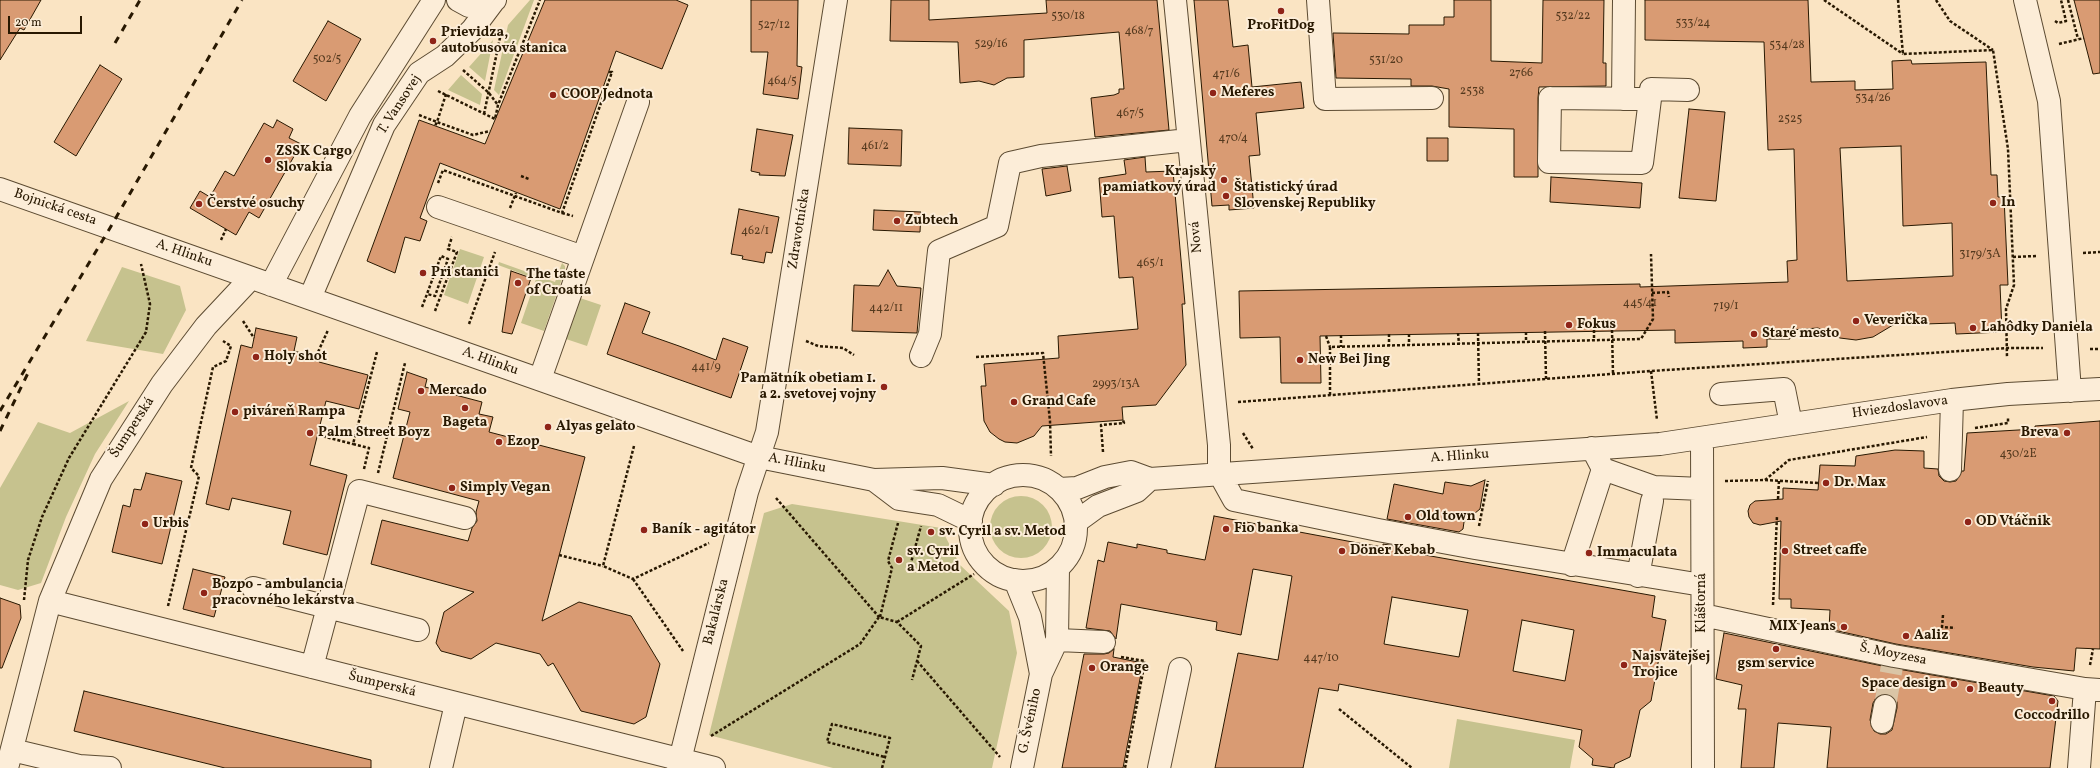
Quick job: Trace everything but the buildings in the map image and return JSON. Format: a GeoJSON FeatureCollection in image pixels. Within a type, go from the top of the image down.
{"type":"FeatureCollection","features":[{"type":"Feature","properties":{"kind":"street","name":"T. Vansovej"},"geometry":{"type":"LineString","coordinates":[[261,281],[360,116],[434,0]]}},
{"type":"Feature","properties":{"kind":"street","name":"T. Vansovej"},"geometry":{"type":"LineString","coordinates":[[458,0],[469,6],[477,6],[494,1]]}},
{"type":"Feature","properties":{"kind":"street","name":"Zdravotnícka"},"geometry":{"type":"LineString","coordinates":[[759,457],[768,432],[836,0]]}},
{"type":"Feature","properties":{"kind":"street","name":"Nová"},"geometry":{"type":"LineString","coordinates":[[1175,0],[1219,444],[1219,473]]}},
{"type":"Feature","properties":{"kind":"street"},"geometry":{"type":"LineString","coordinates":[[1318,0],[1325,99],[1432,98]]}},
{"type":"Feature","properties":{"kind":"street"},"geometry":{"type":"LineString","coordinates":[[1622,99],[1624,0]]}},
{"type":"Feature","properties":{"kind":"street"},"geometry":{"type":"LineString","coordinates":[[2025,0],[2049,101],[2070,391]]}},
{"type":"Feature","properties":{"kind":"street","name":"T. Vansovej"},"geometry":{"type":"LineString","coordinates":[[310,298],[384,125],[419,73],[445,56],[472,30],[494,1]]}},
{"type":"Feature","properties":{"kind":"street"},"geometry":{"type":"LineString","coordinates":[[1650,99],[1550,98],[1549,162],[1642,163],[1650,99],[1651,89],[1688,90]]}},
{"type":"Feature","properties":{"kind":"street"},"geometry":{"type":"LineString","coordinates":[[540,379],[638,102]]}},
{"type":"Feature","properties":{"kind":"street"},"geometry":{"type":"LineString","coordinates":[[921,356],[930,334],[939,251],[996,226],[1010,163],[1041,156],[1188,140]]}},
{"type":"Feature","properties":{"kind":"street","name":"Bojnická cesta"},"geometry":{"type":"LineString","coordinates":[[0,189],[110,228]]}},
{"type":"Feature","properties":{"kind":"street"},"geometry":{"type":"LineString","coordinates":[[438,207],[583,257]]}},
{"type":"Feature","properties":{"kind":"street","name":"A. Hlinku"},"geometry":{"type":"LineString","coordinates":[[110,228],[759,457],[874,480],[942,478],[994,484]]}},
{"type":"Feature","properties":{"kind":"street","name":"Šumperská"},"geometry":{"type":"LineString","coordinates":[[10,759],[50,601],[101,479],[162,384],[206,326],[261,281]]}},
{"type":"Feature","properties":{"kind":"street"},"geometry":{"type":"LineString","coordinates":[[1721,394],[1784,389],[1791,424]]}},
{"type":"Feature","properties":{"kind":"street","name":"Hviezdoslavova"},"geometry":{"type":"LineString","coordinates":[[1702,438],[1952,400],[2008,394],[2100,389]]}},
{"type":"Feature","properties":{"kind":"street"},"geometry":{"type":"LineString","coordinates":[[1950,470],[1952,400]]}},
{"type":"Feature","properties":{"kind":"street","name":"A. Hlinku"},"geometry":{"type":"LineString","coordinates":[[1059,489],[1077,488],[1105,477],[1131,472],[1150,479],[1219,473],[1660,444],[1702,438]]}},
{"type":"Feature","properties":{"kind":"street","name":"Kláštorná"},"geometry":{"type":"LineString","coordinates":[[1702,438],[1703,768]]}},
{"type":"Feature","properties":{"kind":"street"},"geometry":{"type":"LineString","coordinates":[[1592,448],[1603,469],[1654,487],[1702,486]]}},
{"type":"Feature","properties":{"kind":"street","name":"Bakalárska"},"geometry":{"type":"LineString","coordinates":[[679,764],[747,492],[759,457]]}},
{"type":"Feature","properties":{"kind":"street"},"geometry":{"type":"LineString","coordinates":[[1572,565],[1603,469]]}},
{"type":"Feature","properties":{"kind":"street"},"geometry":{"type":"LineString","coordinates":[[1219,473],[1234,500],[1378,530],[1572,565],[1702,585]]}},
{"type":"Feature","properties":{"kind":"street","name":"A. Hlinku"},"geometry":{"type":"LineString","coordinates":[[1027,475],[1047,481],[1059,489],[1071,506],[1076,522],[1073,545],[1069,555],[1058,568],[1037,578],[1014,580],[994,571],[981,559],[972,538],[971,521],[979,500],[994,484],[1013,476],[1027,475]]}},
{"type":"Feature","properties":{"kind":"street"},"geometry":{"type":"LineString","coordinates":[[1076,522],[1098,506],[1137,491],[1150,479]]}},
{"type":"Feature","properties":{"kind":"street","name":"A. Hlinku"},"geometry":{"type":"LineString","coordinates":[[874,480],[899,498],[938,505],[971,521]]}},
{"type":"Feature","properties":{"kind":"street"},"geometry":{"type":"LineString","coordinates":[[312,668],[329,607],[365,493],[465,518]]}},
{"type":"Feature","properties":{"kind":"street"},"geometry":{"type":"LineString","coordinates":[[1638,576],[1652,501]]}},
{"type":"Feature","properties":{"kind":"street","name":"G. Švéniho"},"geometry":{"type":"LineString","coordinates":[[1022,768],[1041,674],[1057,640],[1058,568]]}},
{"type":"Feature","properties":{"kind":"street","name":"G. Švéniho"},"geometry":{"type":"LineString","coordinates":[[1014,580],[1030,617],[1041,674]]}},
{"type":"Feature","properties":{"kind":"street"},"geometry":{"type":"LineString","coordinates":[[253,588],[418,630]]}},
{"type":"Feature","properties":{"kind":"street","name":"Šumperská"},"geometry":{"type":"LineString","coordinates":[[50,601],[456,704],[679,764],[714,768]]}},
{"type":"Feature","properties":{"kind":"street","name":"Š. Moyzesa"},"geometry":{"type":"LineString","coordinates":[[1703,615],[1893,661],[2093,690]]}},
{"type":"Feature","properties":{"kind":"street"},"geometry":{"type":"LineString","coordinates":[[1057,640],[1110,649]]}},
{"type":"Feature","properties":{"kind":"street"},"geometry":{"type":"LineString","coordinates":[[1159,768],[1180,669]]}},
{"type":"Feature","properties":{"kind":"street"},"geometry":{"type":"LineString","coordinates":[[2079,768],[2093,690]]}},
{"type":"Feature","properties":{"kind":"street"},"geometry":{"type":"LineString","coordinates":[[441,768],[456,704]]}},
{"type":"Feature","properties":{"kind":"street"},"geometry":{"type":"LineString","coordinates":[[10,759],[110,768]]}},
{"type":"Feature","properties":{"kind":"path"},"geometry":{"type":"LineString","coordinates":[[438,90],[495,119],[498,105],[540,0]]}},
{"type":"Feature","properties":{"kind":"path"},"geometry":{"type":"LineString","coordinates":[[1824,0],[1902,54],[1993,50]]}},
{"type":"Feature","properties":{"kind":"path"},"geometry":{"type":"LineString","coordinates":[[1898,0],[1902,54]]}},
{"type":"Feature","properties":{"kind":"path"},"geometry":{"type":"LineString","coordinates":[[1936,0],[1950,21],[1993,50],[2008,149],[2014,285],[2006,309],[2007,358]]}},
{"type":"Feature","properties":{"kind":"path"},"geometry":{"type":"LineString","coordinates":[[2061,0],[2066,21]]}},
{"type":"Feature","properties":{"kind":"path"},"geometry":{"type":"LineString","coordinates":[[2068,0],[2078,39]]}},
{"type":"Feature","properties":{"kind":"path"},"geometry":{"type":"LineString","coordinates":[[484,114],[502,26]]}},
{"type":"Feature","properties":{"kind":"path"},"geometry":{"type":"LineString","coordinates":[[2065,42],[2084,38]]}},
{"type":"Feature","properties":{"kind":"path"},"geometry":{"type":"LineString","coordinates":[[460,67],[488,93],[498,105]]}},
{"type":"Feature","properties":{"kind":"path"},"geometry":{"type":"LineString","coordinates":[[470,324],[515,194],[562,212],[612,72],[609,72]]}},
{"type":"Feature","properties":{"kind":"path"},"geometry":{"type":"LineString","coordinates":[[435,126],[446,94]]}},
{"type":"Feature","properties":{"kind":"path"},"geometry":{"type":"LineString","coordinates":[[422,117],[473,135],[490,131]]}},
{"type":"Feature","properties":{"kind":"path"},"geometry":{"type":"LineString","coordinates":[[522,176],[529,179]]}},
{"type":"Feature","properties":{"kind":"path"},"geometry":{"type":"LineString","coordinates":[[221,240],[226,229]]}},
{"type":"Feature","properties":{"kind":"path"},"geometry":{"type":"LineString","coordinates":[[1330,347],[1641,339],[1653,319],[1651,254]]}},
{"type":"Feature","properties":{"kind":"path"},"geometry":{"type":"LineString","coordinates":[[422,307],[429,283],[441,256],[448,259],[435,296],[427,294]]}},
{"type":"Feature","properties":{"kind":"path"},"geometry":{"type":"LineString","coordinates":[[24,604],[28,560],[42,518],[69,458],[146,332],[150,304],[140,262]]}},
{"type":"Feature","properties":{"kind":"path"},"geometry":{"type":"LineString","coordinates":[[1652,293],[1668,292],[1668,297]]}},
{"type":"Feature","properties":{"kind":"path"},"geometry":{"type":"LineString","coordinates":[[247,328],[254,338]]}},
{"type":"Feature","properties":{"kind":"path"},"geometry":{"type":"LineString","coordinates":[[314,361],[329,328]]}},
{"type":"Feature","properties":{"kind":"path"},"geometry":{"type":"LineString","coordinates":[[1594,330],[1594,340]]}},
{"type":"Feature","properties":{"kind":"path"},"geometry":{"type":"LineString","coordinates":[[1612,330],[1613,374]]}},
{"type":"Feature","properties":{"kind":"path"},"geometry":{"type":"LineString","coordinates":[[1545,331],[1546,379]]}},
{"type":"Feature","properties":{"kind":"path"},"geometry":{"type":"LineString","coordinates":[[784,332],[818,346],[843,348],[854,355]]}},
{"type":"Feature","properties":{"kind":"path"},"geometry":{"type":"LineString","coordinates":[[1526,332],[1526,342]]}},
{"type":"Feature","properties":{"kind":"path"},"geometry":{"type":"LineString","coordinates":[[1458,333],[1458,344]]}},
{"type":"Feature","properties":{"kind":"path"},"geometry":{"type":"LineString","coordinates":[[1478,333],[1479,384]]}},
{"type":"Feature","properties":{"kind":"path"},"geometry":{"type":"LineString","coordinates":[[1389,334],[1389,346]]}},
{"type":"Feature","properties":{"kind":"path"},"geometry":{"type":"LineString","coordinates":[[1409,334],[1409,345]]}},
{"type":"Feature","properties":{"kind":"path"},"geometry":{"type":"LineString","coordinates":[[1341,335],[1341,347]]}},
{"type":"Feature","properties":{"kind":"path"},"geometry":{"type":"LineString","coordinates":[[1326,336],[1330,347],[1330,396]]}},
{"type":"Feature","properties":{"kind":"path"},"geometry":{"type":"LineString","coordinates":[[162,630],[199,476],[190,468],[213,367],[226,361],[231,346],[221,340]]}},
{"type":"Feature","properties":{"kind":"path"},"geometry":{"type":"LineString","coordinates":[[1231,403],[1651,371],[2007,348],[2100,349]]}},
{"type":"Feature","properties":{"kind":"path"},"geometry":{"type":"LineString","coordinates":[[353,444],[377,352]]}},
{"type":"Feature","properties":{"kind":"path"},"geometry":{"type":"LineString","coordinates":[[976,357],[1043,353],[1050,421],[1051,456]]}},
{"type":"Feature","properties":{"kind":"path"},"geometry":{"type":"LineString","coordinates":[[365,493],[405,362]]}},
{"type":"Feature","properties":{"kind":"path"},"geometry":{"type":"LineString","coordinates":[[1651,371],[1658,424]]}},
{"type":"Feature","properties":{"kind":"path"},"geometry":{"type":"LineString","coordinates":[[1765,480],[1789,460],[2008,423],[2008,411]]}},
{"type":"Feature","properties":{"kind":"path"},"geometry":{"type":"LineString","coordinates":[[1103,452],[1101,425],[1124,423],[1124,420]]}},
{"type":"Feature","properties":{"kind":"path"},"geometry":{"type":"LineString","coordinates":[[1242,433],[1254,450]]}},
{"type":"Feature","properties":{"kind":"path"},"geometry":{"type":"LineString","coordinates":[[318,435],[369,448],[365,493]]}},
{"type":"Feature","properties":{"kind":"path"},"geometry":{"type":"LineString","coordinates":[[1898,441],[1898,446]]}},
{"type":"Feature","properties":{"kind":"path"},"geometry":{"type":"LineString","coordinates":[[603,566],[634,446]]}},
{"type":"Feature","properties":{"kind":"path"},"geometry":{"type":"LineString","coordinates":[[1702,486],[1765,480],[1819,483]]}},
{"type":"Feature","properties":{"kind":"path"},"geometry":{"type":"LineString","coordinates":[[1778,499],[1779,480]]}},
{"type":"Feature","properties":{"kind":"path"},"geometry":{"type":"LineString","coordinates":[[1482,509],[1488,481]]}},
{"type":"Feature","properties":{"kind":"path"},"geometry":{"type":"LineString","coordinates":[[776,498],[879,617],[897,622],[920,646],[912,680]]}},
{"type":"Feature","properties":{"kind":"path"},"geometry":{"type":"LineString","coordinates":[[686,738],[701,742],[860,644],[879,617],[892,568],[888,561],[900,515]]}},
{"type":"Feature","properties":{"kind":"path"},"geometry":{"type":"LineString","coordinates":[[1773,610],[1777,516]]}},
{"type":"Feature","properties":{"kind":"path"},"geometry":{"type":"LineString","coordinates":[[909,570],[922,520]]}},
{"type":"Feature","properties":{"kind":"path"},"geometry":{"type":"LineString","coordinates":[[633,579],[712,542]]}},
{"type":"Feature","properties":{"kind":"path"},"geometry":{"type":"LineString","coordinates":[[559,555],[603,566],[633,579],[684,652]]}},
{"type":"Feature","properties":{"kind":"path"},"geometry":{"type":"LineString","coordinates":[[897,622],[974,574]]}},
{"type":"Feature","properties":{"kind":"path"},"geometry":{"type":"LineString","coordinates":[[1941,638],[1943,615]]}},
{"type":"Feature","properties":{"kind":"path"},"geometry":{"type":"LineString","coordinates":[[1942,627],[1955,628]]}},
{"type":"Feature","properties":{"kind":"path"},"geometry":{"type":"LineString","coordinates":[[2092,658],[2093,648]]}},
{"type":"Feature","properties":{"kind":"path"},"geometry":{"type":"LineString","coordinates":[[1110,649],[1145,661],[1125,768]]}},
{"type":"Feature","properties":{"kind":"path"},"geometry":{"type":"LineString","coordinates":[[917,660],[1001,757]]}},
{"type":"Feature","properties":{"kind":"path"},"geometry":{"type":"LineString","coordinates":[[1339,709],[1412,768]]}},
{"type":"Feature","properties":{"kind":"path"},"geometry":{"type":"LineString","coordinates":[[882,768],[885,757],[890,738],[832,724],[827,742],[885,757]]}},
{"type":"Feature","properties":{"kind":"shaded area"},"geometry":{"type":"Polygon","coordinates":[[[530,0],[534,0],[499,95],[494,90],[508,25],[530,0]]]}},
{"type":"Feature","properties":{"kind":"shaded area"},"geometry":{"type":"Polygon","coordinates":[[[493,40],[485,81],[469,67],[493,40]]]}},
{"type":"Feature","properties":{"kind":"shaded area"},"geometry":{"type":"Polygon","coordinates":[[[461,75],[482,94],[480,105],[448,90],[461,75]]]}},
{"type":"Feature","properties":{"kind":"shaded area"},"geometry":{"type":"Polygon","coordinates":[[[460,249],[484,257],[468,304],[444,295],[460,249]]]}},
{"type":"Feature","properties":{"kind":"shaded area"},"geometry":{"type":"Polygon","coordinates":[[[499,262],[555,282],[562,263],[565,266],[565,270],[544,331],[521,323],[536,279],[498,265],[499,262]]]}},
{"type":"Feature","properties":{"kind":"shaded area"},"geometry":{"type":"Polygon","coordinates":[[[122,267],[180,286],[186,310],[163,354],[86,341],[122,267]]]}},
{"type":"Feature","properties":{"kind":"shaded area"},"geometry":{"type":"Polygon","coordinates":[[[580,298],[601,305],[587,346],[566,339],[580,298]]]}},
{"type":"Feature","properties":{"kind":"shaded area"},"geometry":{"type":"Polygon","coordinates":[[[129,401],[95,454],[66,517],[41,583],[18,590],[0,585],[0,488],[38,422],[70,433],[129,401]]]}},
{"type":"Feature","properties":{"kind":"shaded area"},"geometry":{"type":"Polygon","coordinates":[[[1021,496],[1033,499],[1043,505],[1049,515],[1052,527],[1049,539],[1043,549],[1033,555],[1021,558],[1009,555],[999,549],[993,539],[990,527],[993,515],[999,505],[1009,499],[1021,496]]]}},
{"type":"Feature","properties":{"kind":"shaded area"},"geometry":{"type":"Polygon","coordinates":[[[792,504],[941,528],[960,565],[1009,611],[1017,653],[992,768],[833,768],[709,735],[764,513],[792,504]]]}},
{"type":"Feature","properties":{"kind":"shaded area"},"geometry":{"type":"Polygon","coordinates":[[[1457,719],[1575,740],[1570,768],[1449,768],[1457,719]]]}},
{"type":"Feature","properties":{"kind":"tunnel"},"geometry":{"type":"LineString","coordinates":[[1885,706],[1892,666]]}},
{"type":"Feature","properties":{"kind":"railway"},"geometry":{"type":"LineString","coordinates":[[115,43],[140,0]]}},
{"type":"Feature","properties":{"kind":"railway"},"geometry":{"type":"LineString","coordinates":[[0,411],[110,228],[242,0]]}},
{"type":"Feature","properties":{"kind":"railway"},"geometry":{"type":"LineString","coordinates":[[0,431],[28,373]]}},
{"type":"Feature","properties":{"kind":"place","name":"ProFitDog"},"geometry":{"type":"Point","coordinates":[1281,11]}},
{"type":"Feature","properties":{"kind":"place","name":"Prievidza, autobusová stanica"},"geometry":{"type":"Point","coordinates":[433,41]}},
{"type":"Feature","properties":{"kind":"place","name":"Meferes"},"geometry":{"type":"Point","coordinates":[1213,93]}},
{"type":"Feature","properties":{"kind":"place","name":"COOP Jednota"},"geometry":{"type":"Point","coordinates":[553,95]}},
{"type":"Feature","properties":{"kind":"place","name":"ZSSK Cargo Slovakia"},"geometry":{"type":"Point","coordinates":[268,160]}},
{"type":"Feature","properties":{"kind":"place","name":"Krajský pamiatkový úrad"},"geometry":{"type":"Point","coordinates":[1224,180]}},
{"type":"Feature","properties":{"kind":"place","name":"Štatistický úrad Slovenskej Republiky"},"geometry":{"type":"Point","coordinates":[1226,196]}},
{"type":"Feature","properties":{"kind":"place","name":"In"},"geometry":{"type":"Point","coordinates":[1993,203]}},
{"type":"Feature","properties":{"kind":"place","name":"Čerstvé osuchy"},"geometry":{"type":"Point","coordinates":[199,204]}},
{"type":"Feature","properties":{"kind":"place","name":"Zubtech"},"geometry":{"type":"Point","coordinates":[897,221]}},
{"type":"Feature","properties":{"kind":"place","name":"Pri stanici"},"geometry":{"type":"Point","coordinates":[423,273]}},
{"type":"Feature","properties":{"kind":"place","name":"The taste of Croatia"},"geometry":{"type":"Point","coordinates":[518,283]}},
{"type":"Feature","properties":{"kind":"place","name":"Veverička"},"geometry":{"type":"Point","coordinates":[1856,321]}},
{"type":"Feature","properties":{"kind":"place","name":"Fokus"},"geometry":{"type":"Point","coordinates":[1569,325]}},
{"type":"Feature","properties":{"kind":"place","name":"Lahôdky Daniela"},"geometry":{"type":"Point","coordinates":[1973,328]}},
{"type":"Feature","properties":{"kind":"place","name":"Staré mesto"},"geometry":{"type":"Point","coordinates":[1754,334]}},
{"type":"Feature","properties":{"kind":"place","name":"Holy shot"},"geometry":{"type":"Point","coordinates":[256,357]}},
{"type":"Feature","properties":{"kind":"place","name":"New Bei Jing"},"geometry":{"type":"Point","coordinates":[1300,360]}},
{"type":"Feature","properties":{"kind":"place","name":"Pamätník obetiam 1. a 2. svetovej vojny"},"geometry":{"type":"Point","coordinates":[884,387]}},
{"type":"Feature","properties":{"kind":"place","name":"Mercado"},"geometry":{"type":"Point","coordinates":[421,391]}},
{"type":"Feature","properties":{"kind":"place","name":"Grand Cafe"},"geometry":{"type":"Point","coordinates":[1014,402]}},
{"type":"Feature","properties":{"kind":"place","name":"Bageta"},"geometry":{"type":"Point","coordinates":[465,408]}},
{"type":"Feature","properties":{"kind":"place","name":"piváreň Rampa"},"geometry":{"type":"Point","coordinates":[235,412]}},
{"type":"Feature","properties":{"kind":"place","name":"Alyas gelato"},"geometry":{"type":"Point","coordinates":[548,427]}},
{"type":"Feature","properties":{"kind":"place","name":"Palm Street Boyz"},"geometry":{"type":"Point","coordinates":[310,433]}},
{"type":"Feature","properties":{"kind":"place","name":"Breva"},"geometry":{"type":"Point","coordinates":[2067,433]}},
{"type":"Feature","properties":{"kind":"place","name":"Ezop"},"geometry":{"type":"Point","coordinates":[499,442]}},
{"type":"Feature","properties":{"kind":"place","name":"Dr. Max"},"geometry":{"type":"Point","coordinates":[1826,483]}},
{"type":"Feature","properties":{"kind":"place","name":"Simply Vegan"},"geometry":{"type":"Point","coordinates":[452,488]}},
{"type":"Feature","properties":{"kind":"place","name":"Old town"},"geometry":{"type":"Point","coordinates":[1408,517]}},
{"type":"Feature","properties":{"kind":"place","name":"OD Vtáčnik"},"geometry":{"type":"Point","coordinates":[1968,522]}},
{"type":"Feature","properties":{"kind":"place","name":"Urbis"},"geometry":{"type":"Point","coordinates":[145,524]}},
{"type":"Feature","properties":{"kind":"place","name":"Fio banka"},"geometry":{"type":"Point","coordinates":[1226,529]}},
{"type":"Feature","properties":{"kind":"place","name":"Baník - agitátor"},"geometry":{"type":"Point","coordinates":[644,530]}},
{"type":"Feature","properties":{"kind":"place","name":"sv. Cyril a sv. Metod"},"geometry":{"type":"Point","coordinates":[931,532]}},
{"type":"Feature","properties":{"kind":"place","name":"Döner Kebab"},"geometry":{"type":"Point","coordinates":[1342,551]}},
{"type":"Feature","properties":{"kind":"place","name":"Street caffe"},"geometry":{"type":"Point","coordinates":[1785,551]}},
{"type":"Feature","properties":{"kind":"place","name":"Immaculata"},"geometry":{"type":"Point","coordinates":[1589,553]}},
{"type":"Feature","properties":{"kind":"place","name":"sv. Cyril a Metod"},"geometry":{"type":"Point","coordinates":[899,560]}},
{"type":"Feature","properties":{"kind":"place","name":"Bozpo - ambulancia pracovného lekárstva"},"geometry":{"type":"Point","coordinates":[204,593]}},
{"type":"Feature","properties":{"kind":"place","name":"MIX Jeans"},"geometry":{"type":"Point","coordinates":[1844,627]}},
{"type":"Feature","properties":{"kind":"place","name":"Aaliz"},"geometry":{"type":"Point","coordinates":[1906,636]}},
{"type":"Feature","properties":{"kind":"place","name":"gsm service"},"geometry":{"type":"Point","coordinates":[1776,649]}},
{"type":"Feature","properties":{"kind":"place","name":"Najsvätejšej Trojice"},"geometry":{"type":"Point","coordinates":[1624,665]}},
{"type":"Feature","properties":{"kind":"place","name":"Orange"},"geometry":{"type":"Point","coordinates":[1092,668]}},
{"type":"Feature","properties":{"kind":"place","name":"Space design"},"geometry":{"type":"Point","coordinates":[1954,684]}},
{"type":"Feature","properties":{"kind":"place","name":"Beauty"},"geometry":{"type":"Point","coordinates":[1970,689]}},
{"type":"Feature","properties":{"kind":"place","name":"Coccodrillo"},"geometry":{"type":"Point","coordinates":[2052,701]}}]}
